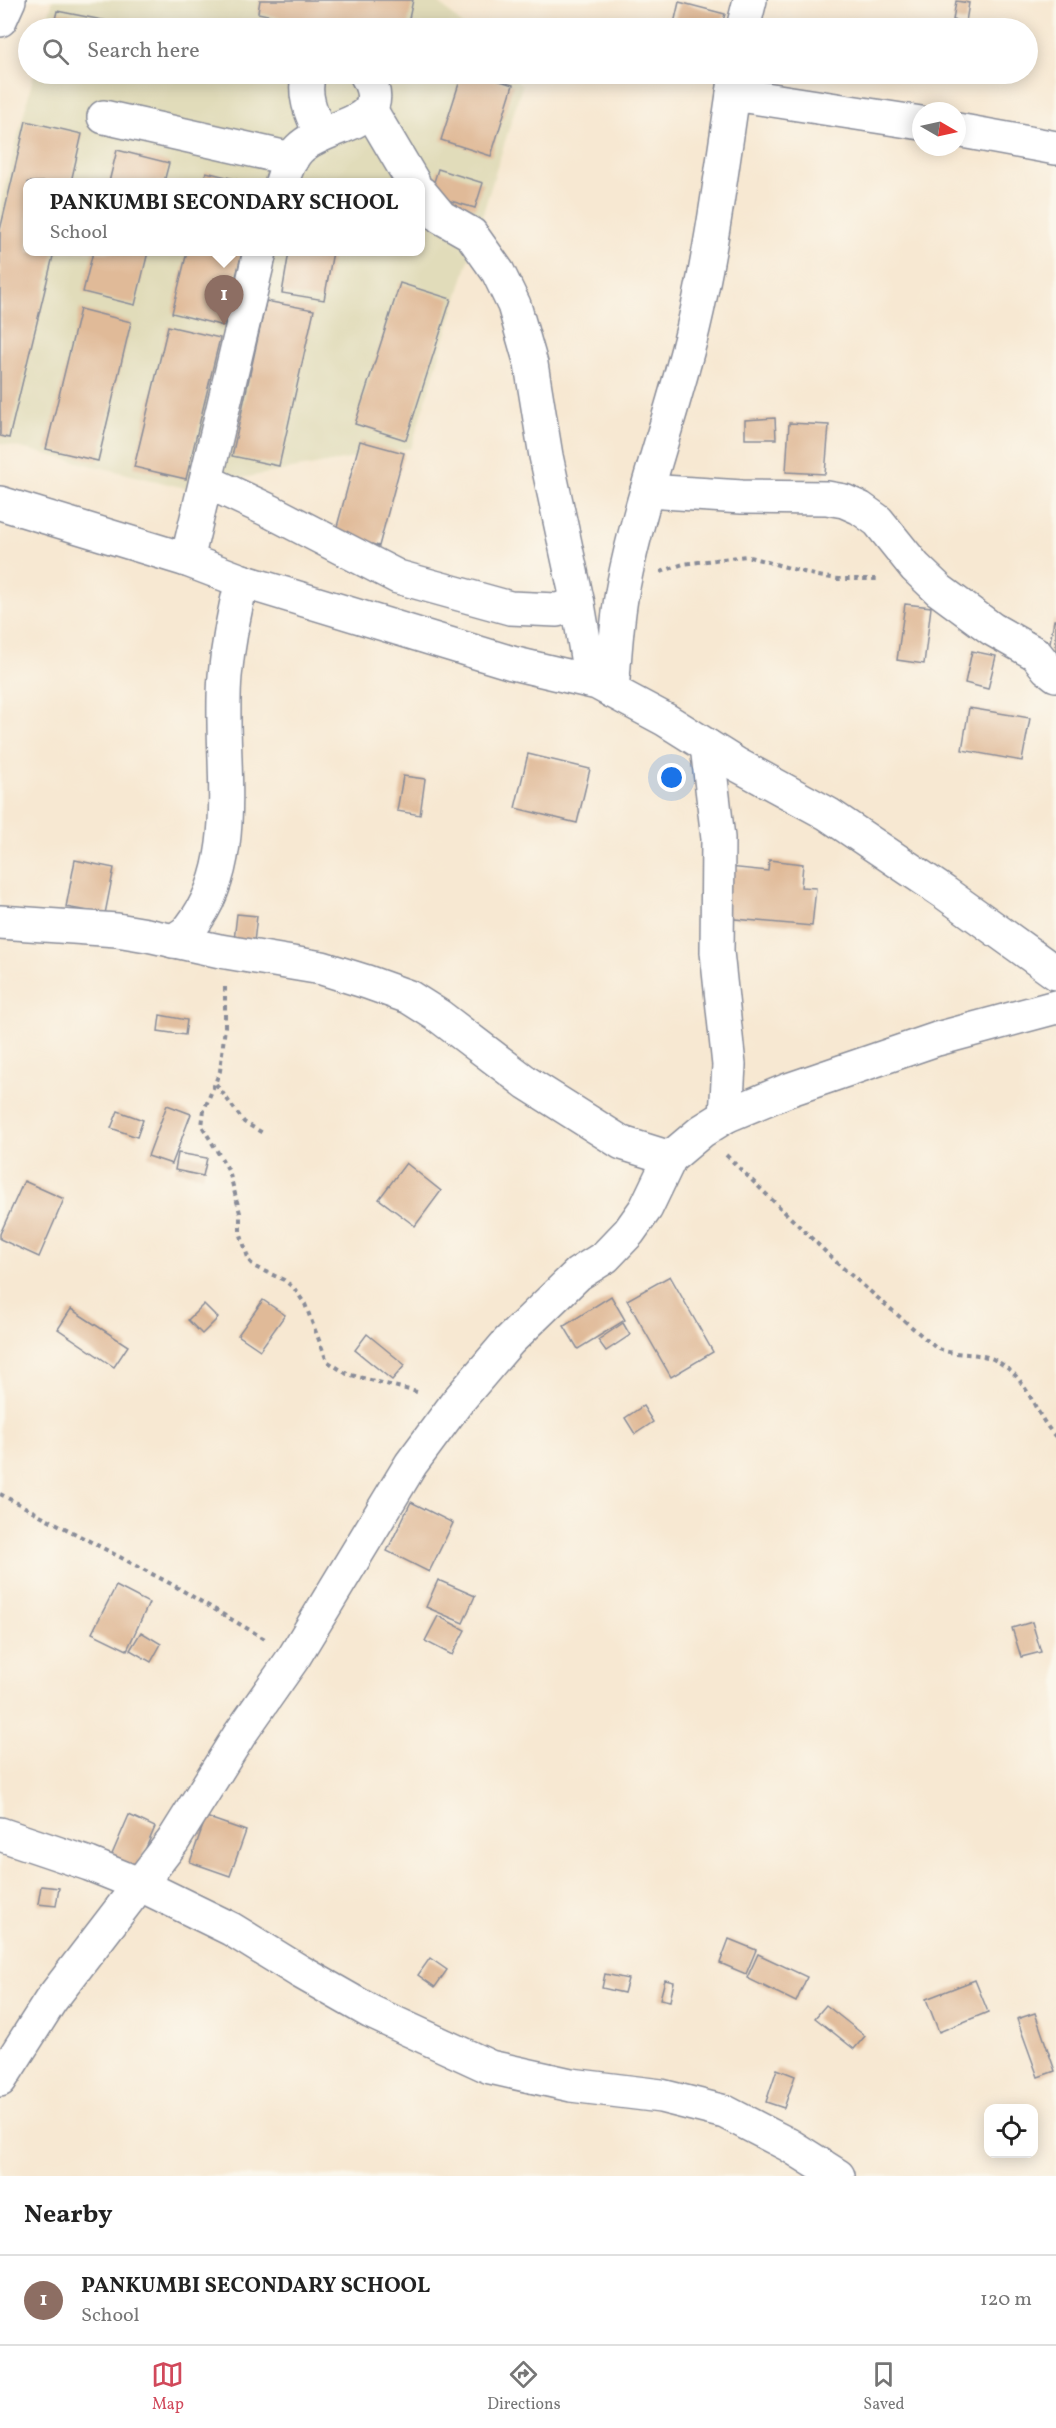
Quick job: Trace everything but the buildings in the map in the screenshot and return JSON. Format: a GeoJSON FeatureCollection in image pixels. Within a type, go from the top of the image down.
{"type":"FeatureCollection","features":[{"type":"Feature","properties":{"kind":"street"},"geometry":{"type":"LineString","coordinates":[[0,20],[9,0]]}},
{"type":"Feature","properties":{"kind":"street"},"geometry":{"type":"LineString","coordinates":[[746,18],[750,0]]}},
{"type":"Feature","properties":{"kind":"street"},"geometry":{"type":"LineString","coordinates":[[306,84],[308,103],[321,135]]}},
{"type":"Feature","properties":{"kind":"street"},"geometry":{"type":"LineString","coordinates":[[104,117],[287,171],[298,150],[321,135],[361,119],[371,111],[374,98],[371,84]]}},
{"type":"Feature","properties":{"kind":"street"},"geometry":{"type":"LineString","coordinates":[[601,686],[622,589],[647,491],[665,434],[693,328],[719,197],[724,144],[735,84],[912,121]]}},
{"type":"Feature","properties":{"kind":"street"},"geometry":{"type":"LineString","coordinates":[[371,111],[410,178]]}},
{"type":"Feature","properties":{"kind":"street"},"geometry":{"type":"LineString","coordinates":[[966,132],[1056,148]]}},
{"type":"Feature","properties":{"kind":"street"},"geometry":{"type":"LineString","coordinates":[[425,199],[441,217],[471,234],[498,272],[514,305],[531,364],[546,456],[578,604],[601,686]]}},
{"type":"Feature","properties":{"kind":"street"},"geometry":{"type":"LineString","coordinates":[[187,560],[259,256]]}},
{"type":"Feature","properties":{"kind":"street"},"geometry":{"type":"LineString","coordinates":[[206,481],[398,577],[510,608],[557,610],[578,604]]}},
{"type":"Feature","properties":{"kind":"street"},"geometry":{"type":"LineString","coordinates":[[647,491],[742,497],[827,498],[844,501],[860,508],[878,521],[925,579],[983,623],[1036,654],[1056,675]]}},
{"type":"Feature","properties":{"kind":"street"},"geometry":{"type":"LineString","coordinates":[[0,503],[187,560],[242,581],[512,663],[601,686],[666,720],[736,764],[828,814],[945,893],[1056,973]]}},
{"type":"Feature","properties":{"kind":"street"},"geometry":{"type":"LineString","coordinates":[[173,941],[190,929],[195,921],[213,887],[220,861],[224,818],[225,677],[235,609],[242,581]]}},
{"type":"Feature","properties":{"kind":"street"},"geometry":{"type":"LineString","coordinates":[[707,746],[718,838],[717,952],[729,1065],[714,1123]]}},
{"type":"Feature","properties":{"kind":"street"},"geometry":{"type":"LineString","coordinates":[[0,922],[117,930],[220,951],[322,968],[409,997],[439,1016],[527,1083],[579,1117],[622,1143],[670,1158]]}},
{"type":"Feature","properties":{"kind":"street"},"geometry":{"type":"LineString","coordinates":[[0,2079],[51,2001],[173,1841],[240,1734],[294,1657],[411,1464],[457,1402],[509,1341],[578,1274],[605,1257],[629,1232],[646,1208],[670,1158],[714,1123],[788,1090],[938,1039],[1056,1007]]}},
{"type":"Feature","properties":{"kind":"street"},"geometry":{"type":"LineString","coordinates":[[0,1834],[88,1863],[141,1885],[231,1929],[371,2012],[490,2067],[571,2085],[661,2096],[725,2112],[789,2145],[838,2176]]}},
{"type":"Feature","properties":{"kind":"path"},"geometry":{"type":"LineString","coordinates":[[622,589],[682,564],[746,556],[818,576],[838,579],[925,579]]}},
{"type":"Feature","properties":{"kind":"path"},"geometry":{"type":"LineString","coordinates":[[220,951],[225,966],[225,1027],[220,1071],[208,1099],[202,1126],[229,1171],[240,1213],[240,1233],[249,1261],[255,1267],[284,1280],[294,1288],[305,1304],[327,1361],[336,1368],[347,1374],[457,1402]]}},
{"type":"Feature","properties":{"kind":"path"},"geometry":{"type":"LineString","coordinates":[[216,1084],[244,1122],[263,1133]]}},
{"type":"Feature","properties":{"kind":"path"},"geometry":{"type":"LineString","coordinates":[[714,1123],[795,1224],[935,1347],[944,1352],[991,1359],[1018,1376],[1028,1389],[1043,1421],[1056,1437]]}},
{"type":"Feature","properties":{"kind":"path"},"geometry":{"type":"LineString","coordinates":[[0,1494],[173,1585],[232,1618],[294,1657]]}},
{"type":"Feature","properties":{"kind":"shaded area"},"geometry":{"type":"Polygon","coordinates":[[[53,0],[436,0],[455,18],[48,18],[53,0]]]}},
{"type":"Feature","properties":{"kind":"shaded area"},"geometry":{"type":"Polygon","coordinates":[[[31,84],[520,84],[522,86],[411,448],[185,488],[0,443],[0,206],[31,84]]]}},
{"type":"Feature","properties":{"kind":"place","name":"PANKUMBI SECONDARY SCHOOL"},"geometry":{"type":"Point","coordinates":[224,325]}}]}
